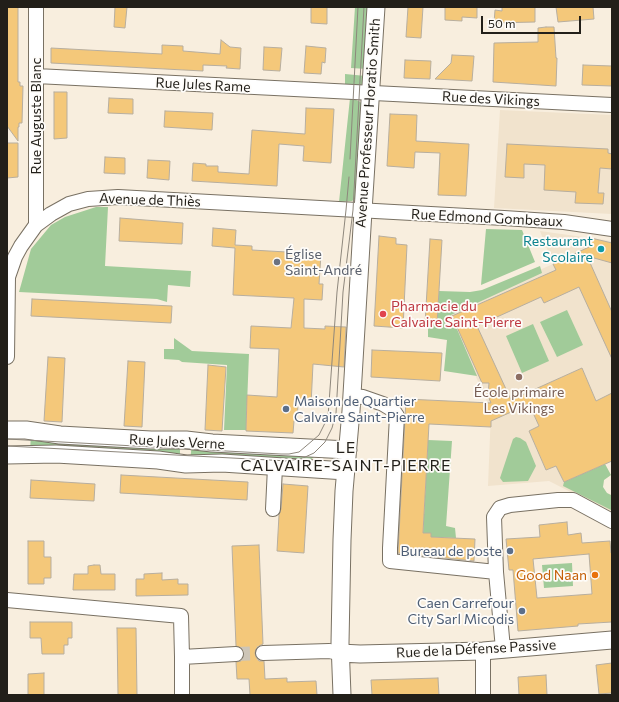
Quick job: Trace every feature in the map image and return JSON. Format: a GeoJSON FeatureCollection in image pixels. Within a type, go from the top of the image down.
{"type":"FeatureCollection","features":[{"type":"Feature","properties":{"kind":"street","name":"Rue Auguste Blanc"},"geometry":{"type":"LineString","coordinates":[[36,7],[36,225]]}},
{"type":"Feature","properties":{"kind":"street","name":"Avenue Professeur Horatio Smith"},"geometry":{"type":"LineString","coordinates":[[342,695],[340,652],[341,558],[376,7]]}},
{"type":"Feature","properties":{"kind":"street","name":"Rue Jules Rame"},"geometry":{"type":"LineString","coordinates":[[36,76],[370,94]]}},
{"type":"Feature","properties":{"kind":"street","name":"Rue des Vikings"},"geometry":{"type":"LineString","coordinates":[[370,94],[612,105]]}},
{"type":"Feature","properties":{"kind":"street","name":"Avenue de Thiès"},"geometry":{"type":"LineString","coordinates":[[7,357],[8,277],[15,257],[36,225],[51,214],[69,204],[98,197],[118,197],[362,211]]}},
{"type":"Feature","properties":{"kind":"street","name":"Rue Edmond Gombeaux"},"geometry":{"type":"LineString","coordinates":[[362,211],[564,222],[612,229]]}},
{"type":"Feature","properties":{"kind":"street"},"geometry":{"type":"LineString","coordinates":[[352,396],[363,397],[383,404],[393,410],[397,416],[390,561],[496,572]]}},
{"type":"Feature","properties":{"kind":"street","name":"Rue Jules Verne"},"geometry":{"type":"LineString","coordinates":[[7,430],[26,430],[60,435],[151,440],[186,440],[212,444],[348,450]]}},
{"type":"Feature","properties":{"kind":"street","name":"Rue Jules Verne"},"geometry":{"type":"LineString","coordinates":[[7,455],[56,454],[158,460],[186,464],[222,463],[346,470]]}},
{"type":"Feature","properties":{"kind":"street"},"geometry":{"type":"LineString","coordinates":[[273,509],[275,467]]}},
{"type":"Feature","properties":{"kind":"street"},"geometry":{"type":"LineString","coordinates":[[503,649],[496,572],[494,517],[500,508],[510,505],[573,500],[612,521]]}},
{"type":"Feature","properties":{"kind":"street"},"geometry":{"type":"LineString","coordinates":[[7,600],[181,616],[182,695]]}},
{"type":"Feature","properties":{"kind":"street","name":"Rue de la Défense Passive"},"geometry":{"type":"LineString","coordinates":[[340,652],[360,654],[483,651],[612,640]]}},
{"type":"Feature","properties":{"kind":"street"},"geometry":{"type":"LineString","coordinates":[[483,651],[483,695]]}},
{"type":"Feature","properties":{"kind":"street"},"geometry":{"type":"LineString","coordinates":[[263,653],[340,652]]}},
{"type":"Feature","properties":{"kind":"street"},"geometry":{"type":"LineString","coordinates":[[182,657],[236,654]]}},
{"type":"Feature","properties":{"kind":"shaded area"},"geometry":{"type":"Polygon","coordinates":[[[500,110],[612,115],[612,214],[494,208],[500,110]]]}},
{"type":"Feature","properties":{"kind":"shaded area","name":"École primaire Les Vikings"},"geometry":{"type":"Polygon","coordinates":[[[540,231],[612,241],[612,407],[607,396],[596,401],[582,368],[525,394],[539,426],[529,431],[546,470],[556,466],[564,482],[605,464],[611,475],[604,480],[603,487],[606,493],[612,495],[612,513],[549,481],[488,486],[491,411],[447,311],[553,264],[540,231]]]}},
{"type":"Feature","properties":{"kind":"green space"},"geometry":{"type":"Polygon","coordinates":[[[355,7],[370,7],[367,69],[351,68],[355,7]]]}},
{"type":"Feature","properties":{"kind":"green space"},"geometry":{"type":"Polygon","coordinates":[[[345,74],[366,76],[365,80],[360,86],[345,86],[345,74]]]}},
{"type":"Feature","properties":{"kind":"green space"},"geometry":{"type":"Polygon","coordinates":[[[350,98],[361,103],[358,197],[352,201],[339,202],[350,98]]]}},
{"type":"Feature","properties":{"kind":"green space"},"geometry":{"type":"Polygon","coordinates":[[[96,207],[108,207],[105,266],[191,271],[190,287],[168,285],[167,302],[157,299],[19,292],[31,249],[51,225],[65,217],[96,207]]]}},
{"type":"Feature","properties":{"kind":"green space"},"geometry":{"type":"Polygon","coordinates":[[[486,229],[522,230],[535,262],[481,285],[486,229]]]}},
{"type":"Feature","properties":{"kind":"green space"},"geometry":{"type":"Polygon","coordinates":[[[540,266],[542,273],[451,315],[477,376],[444,371],[447,340],[428,337],[428,324],[437,324],[439,291],[470,292],[482,290],[540,266]]]}},
{"type":"Feature","properties":{"kind":"green space"},"geometry":{"type":"Polygon","coordinates":[[[567,310],[583,345],[557,357],[540,322],[567,310]]]}},
{"type":"Feature","properties":{"kind":"green space"},"geometry":{"type":"Polygon","coordinates":[[[533,324],[549,361],[522,373],[506,336],[533,324]]]}},
{"type":"Feature","properties":{"kind":"green space"},"geometry":{"type":"Polygon","coordinates":[[[174,338],[192,351],[249,354],[246,430],[224,430],[227,365],[182,362],[179,360],[164,359],[164,349],[174,349],[174,338]]]}},
{"type":"Feature","properties":{"kind":"green space"},"geometry":{"type":"Polygon","coordinates":[[[31,434],[180,442],[180,461],[30,452],[31,434]]]}},
{"type":"Feature","properties":{"kind":"green space"},"geometry":{"type":"Polygon","coordinates":[[[516,437],[526,442],[536,466],[528,481],[503,482],[500,478],[513,439],[516,437]]]}},
{"type":"Feature","properties":{"kind":"green space"},"geometry":{"type":"Polygon","coordinates":[[[428,440],[452,441],[446,526],[455,528],[456,538],[431,537],[431,533],[423,533],[428,440]]]}},
{"type":"Feature","properties":{"kind":"green space"},"geometry":{"type":"Polygon","coordinates":[[[192,443],[319,453],[309,461],[190,461],[192,443]]]}},
{"type":"Feature","properties":{"kind":"green space"},"geometry":{"type":"Polygon","coordinates":[[[605,464],[611,475],[604,480],[603,487],[607,493],[611,495],[611,510],[563,486],[564,482],[605,464]]]}},
{"type":"Feature","properties":{"kind":"green space"},"geometry":{"type":"Polygon","coordinates":[[[572,563],[573,586],[544,588],[542,565],[572,563]]]}},
{"type":"Feature","properties":{"kind":"building"},"geometry":{"type":"Polygon","coordinates":[[[7,7],[18,7],[18,82],[20,82],[20,86],[23,86],[22,123],[19,123],[18,127],[18,141],[7,126],[7,7]]]}},
{"type":"Feature","properties":{"kind":"building"},"geometry":{"type":"Polygon","coordinates":[[[115,7],[127,7],[125,28],[114,27],[115,7]]]}},
{"type":"Feature","properties":{"kind":"building"},"geometry":{"type":"Polygon","coordinates":[[[311,7],[327,7],[327,24],[311,23],[311,7]]]}},
{"type":"Feature","properties":{"kind":"building"},"geometry":{"type":"Polygon","coordinates":[[[408,7],[423,7],[421,38],[406,37],[408,7]]]}},
{"type":"Feature","properties":{"kind":"building"},"geometry":{"type":"Polygon","coordinates":[[[445,7],[477,7],[477,18],[462,17],[462,21],[445,20],[445,7]]]}},
{"type":"Feature","properties":{"kind":"building"},"geometry":{"type":"Polygon","coordinates":[[[502,7],[535,7],[535,22],[494,23],[495,10],[502,11],[502,7]]]}},
{"type":"Feature","properties":{"kind":"building"},"geometry":{"type":"Polygon","coordinates":[[[556,7],[593,7],[594,19],[558,22],[556,7]]]}},
{"type":"Feature","properties":{"kind":"building"},"geometry":{"type":"Polygon","coordinates":[[[554,27],[557,58],[556,86],[493,82],[494,43],[538,42],[538,28],[554,27]]]}},
{"type":"Feature","properties":{"kind":"building"},"geometry":{"type":"Polygon","coordinates":[[[221,40],[230,47],[241,48],[240,69],[226,68],[227,66],[203,65],[203,71],[51,63],[51,48],[162,54],[162,45],[183,46],[183,51],[220,54],[221,40]]]}},
{"type":"Feature","properties":{"kind":"building"},"geometry":{"type":"Polygon","coordinates":[[[306,46],[326,48],[325,63],[322,62],[321,74],[304,73],[306,46]]]}},
{"type":"Feature","properties":{"kind":"building"},"geometry":{"type":"Polygon","coordinates":[[[264,47],[282,48],[280,71],[263,70],[264,47]]]}},
{"type":"Feature","properties":{"kind":"building"},"geometry":{"type":"Polygon","coordinates":[[[452,55],[474,56],[472,81],[435,79],[451,63],[452,55]]]}},
{"type":"Feature","properties":{"kind":"building"},"geometry":{"type":"Polygon","coordinates":[[[405,60],[431,61],[430,79],[404,78],[405,60]]]}},
{"type":"Feature","properties":{"kind":"building"},"geometry":{"type":"Polygon","coordinates":[[[583,65],[612,66],[612,86],[582,85],[583,65]]]}},
{"type":"Feature","properties":{"kind":"building"},"geometry":{"type":"Polygon","coordinates":[[[54,92],[67,92],[67,138],[54,139],[54,92]]]}},
{"type":"Feature","properties":{"kind":"building"},"geometry":{"type":"Polygon","coordinates":[[[109,98],[133,99],[133,114],[108,113],[109,98]]]}},
{"type":"Feature","properties":{"kind":"building"},"geometry":{"type":"Polygon","coordinates":[[[306,108],[334,109],[331,163],[303,161],[304,146],[279,144],[277,186],[192,181],[193,163],[206,164],[206,166],[218,166],[218,172],[249,174],[252,130],[305,134],[306,108]]]}},
{"type":"Feature","properties":{"kind":"building"},"geometry":{"type":"Polygon","coordinates":[[[165,111],[213,113],[212,130],[164,127],[165,111]]]}},
{"type":"Feature","properties":{"kind":"building"},"geometry":{"type":"Polygon","coordinates":[[[390,114],[417,115],[416,141],[469,144],[466,196],[438,195],[440,153],[415,152],[414,168],[387,166],[390,114]]]}},
{"type":"Feature","properties":{"kind":"building"},"geometry":{"type":"Polygon","coordinates":[[[7,143],[18,143],[18,177],[7,178],[7,143]]]}},
{"type":"Feature","properties":{"kind":"building"},"geometry":{"type":"Polygon","coordinates":[[[507,144],[608,149],[608,153],[612,154],[612,169],[600,168],[598,193],[604,193],[603,204],[575,203],[576,192],[544,190],[545,165],[524,164],[524,178],[505,177],[507,144]]]}},
{"type":"Feature","properties":{"kind":"building"},"geometry":{"type":"Polygon","coordinates":[[[105,157],[125,158],[125,174],[104,173],[105,157]]]}},
{"type":"Feature","properties":{"kind":"building"},"geometry":{"type":"Polygon","coordinates":[[[148,160],[170,161],[169,180],[147,178],[148,160]]]}},
{"type":"Feature","properties":{"kind":"building"},"geometry":{"type":"Polygon","coordinates":[[[120,218],[183,223],[182,244],[119,241],[120,218]]]}},
{"type":"Feature","properties":{"kind":"building"},"geometry":{"type":"Polygon","coordinates":[[[213,228],[236,230],[235,245],[252,246],[252,250],[321,254],[319,284],[323,284],[322,300],[304,299],[304,328],[325,329],[325,326],[346,327],[344,367],[313,364],[311,405],[298,404],[297,421],[294,421],[293,433],[246,431],[247,395],[277,397],[279,349],[250,348],[251,326],[291,328],[294,298],[233,295],[235,248],[212,246],[213,228]]]}},
{"type":"Feature","properties":{"kind":"building"},"geometry":{"type":"Polygon","coordinates":[[[379,236],[396,238],[396,244],[407,245],[403,328],[374,326],[379,236]]]}},
{"type":"Feature","properties":{"kind":"building"},"geometry":{"type":"Polygon","coordinates":[[[591,238],[612,243],[612,263],[587,256],[612,312],[612,359],[579,287],[544,303],[541,297],[477,326],[511,400],[582,368],[596,401],[612,393],[612,461],[564,482],[556,466],[546,470],[529,431],[539,426],[529,404],[491,421],[491,427],[429,424],[423,533],[431,533],[431,537],[475,539],[474,561],[398,553],[406,399],[491,403],[488,396],[489,383],[482,383],[452,316],[556,270],[553,264],[589,247],[591,238]]]}},
{"type":"Feature","properties":{"kind":"building"},"geometry":{"type":"Polygon","coordinates":[[[430,239],[442,240],[437,324],[425,324],[430,239]]]}},
{"type":"Feature","properties":{"kind":"building"},"geometry":{"type":"Polygon","coordinates":[[[32,299],[172,306],[171,323],[31,316],[32,299]]]}},
{"type":"Feature","properties":{"kind":"building"},"geometry":{"type":"Polygon","coordinates":[[[372,350],[442,353],[440,381],[371,377],[372,350]]]}},
{"type":"Feature","properties":{"kind":"building"},"geometry":{"type":"Polygon","coordinates":[[[48,357],[65,358],[62,422],[44,421],[48,357]]]}},
{"type":"Feature","properties":{"kind":"building"},"geometry":{"type":"Polygon","coordinates":[[[128,361],[145,362],[142,427],[124,426],[128,361]]]}},
{"type":"Feature","properties":{"kind":"building"},"geometry":{"type":"Polygon","coordinates":[[[208,365],[226,367],[222,431],[205,430],[208,365]]]}},
{"type":"Feature","properties":{"kind":"building"},"geometry":{"type":"Polygon","coordinates":[[[121,475],[248,482],[247,500],[120,493],[121,475]]]}},
{"type":"Feature","properties":{"kind":"building"},"geometry":{"type":"Polygon","coordinates":[[[31,480],[95,484],[94,501],[30,498],[31,480]]]}},
{"type":"Feature","properties":{"kind":"building"},"geometry":{"type":"Polygon","coordinates":[[[283,484],[308,486],[304,553],[277,551],[279,515],[281,509],[283,484]]]}},
{"type":"Feature","properties":{"kind":"building"},"geometry":{"type":"Polygon","coordinates":[[[567,522],[568,535],[581,533],[582,543],[610,541],[612,553],[612,622],[578,624],[578,626],[518,631],[513,570],[509,570],[506,539],[540,537],[539,525],[567,522]],[[589,554],[533,559],[537,598],[592,594],[589,554]]]}},
{"type":"Feature","properties":{"kind":"building"},"geometry":{"type":"Polygon","coordinates":[[[28,541],[44,541],[44,557],[51,557],[51,578],[44,578],[44,584],[28,584],[28,541]]]}},
{"type":"Feature","properties":{"kind":"building"},"geometry":{"type":"Polygon","coordinates":[[[259,545],[263,644],[256,649],[256,657],[259,661],[264,661],[265,679],[287,678],[287,682],[316,681],[317,695],[250,695],[249,679],[237,679],[236,662],[241,661],[244,654],[243,649],[236,646],[232,546],[259,545]]]}},
{"type":"Feature","properties":{"kind":"building"},"geometry":{"type":"Polygon","coordinates":[[[100,565],[101,574],[115,574],[115,590],[73,590],[74,574],[88,574],[88,566],[100,565]]]}},
{"type":"Feature","properties":{"kind":"building"},"geometry":{"type":"Polygon","coordinates":[[[162,573],[162,580],[178,579],[178,584],[188,584],[188,595],[136,596],[136,579],[144,579],[144,574],[162,573]]]}},
{"type":"Feature","properties":{"kind":"building"},"geometry":{"type":"Polygon","coordinates":[[[30,622],[72,622],[72,638],[68,638],[68,645],[64,645],[64,654],[42,654],[41,638],[30,638],[30,622]]]}},
{"type":"Feature","properties":{"kind":"building"},"geometry":{"type":"Polygon","coordinates":[[[117,628],[136,628],[137,695],[118,695],[117,628]]]}},
{"type":"Feature","properties":{"kind":"building"},"geometry":{"type":"Polygon","coordinates":[[[612,663],[612,693],[599,694],[596,665],[612,663]]]}},
{"type":"Feature","properties":{"kind":"building"},"geometry":{"type":"Polygon","coordinates":[[[44,673],[44,695],[28,695],[28,674],[44,673]]]}},
{"type":"Feature","properties":{"kind":"building"},"geometry":{"type":"Polygon","coordinates":[[[546,675],[547,695],[519,695],[518,677],[546,675]]]}},
{"type":"Feature","properties":{"kind":"building"},"geometry":{"type":"Polygon","coordinates":[[[438,678],[439,695],[372,695],[371,680],[438,678]]]}},
{"type":"Feature","properties":{"kind":"tunnel"},"geometry":{"type":"LineString","coordinates":[[236,654],[263,653]]}},
{"type":"Feature","properties":{"kind":"tram line"},"geometry":{"type":"LineString","coordinates":[[350,159],[358,7]]}},
{"type":"Feature","properties":{"kind":"tram line"},"geometry":{"type":"LineString","coordinates":[[7,446],[288,461],[303,458],[314,453],[325,442],[332,428],[336,413],[343,292],[353,210],[364,7]]}},
{"type":"Feature","properties":{"kind":"tram line"},"geometry":{"type":"LineString","coordinates":[[7,439],[281,454],[299,452],[319,435],[328,417],[337,292],[349,177]]}},
{"type":"Feature","properties":{"kind":"place","name":"Restaurant Scolaire"},"geometry":{"type":"Point","coordinates":[601,249]}},
{"type":"Feature","properties":{"kind":"place","name":"Église Saint-André"},"geometry":{"type":"Point","coordinates":[277,262]}},
{"type":"Feature","properties":{"kind":"place","name":"Pharmacie du Calvaire Saint-Pierre"},"geometry":{"type":"Point","coordinates":[383,314]}},
{"type":"Feature","properties":{"kind":"place","name":"École primaire Les Vikings"},"geometry":{"type":"Point","coordinates":[519,377]}},
{"type":"Feature","properties":{"kind":"place","name":"Maison de Quartier Calvaire Saint-Pierre"},"geometry":{"type":"Point","coordinates":[286,409]}},
{"type":"Feature","properties":{"kind":"place","name":"Bureau de poste"},"geometry":{"type":"Point","coordinates":[510,551]}},
{"type":"Feature","properties":{"kind":"place","name":"Good Naan"},"geometry":{"type":"Point","coordinates":[595,575]}},
{"type":"Feature","properties":{"kind":"place","name":"Caen Carrefour City Sarl Micodis"},"geometry":{"type":"Point","coordinates":[522,611]}},
{"type":"Feature","properties":{"kind":"district","name":"LE CALVAIRE-SAINT-PIERRE"},"geometry":{"type":"Point","coordinates":[346,457]}}]}
